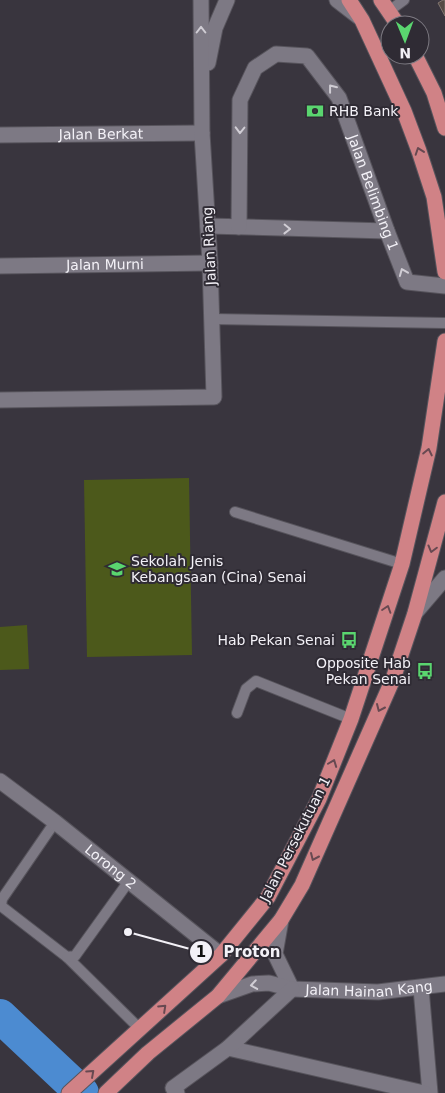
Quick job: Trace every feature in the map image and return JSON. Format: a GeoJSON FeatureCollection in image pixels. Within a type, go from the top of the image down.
{"type":"FeatureCollection","features":[{"type":"Feature","properties":{"kind":"highway"},"geometry":{"type":"LineString","coordinates":[[349,0],[362,20],[404,112],[419,151],[434,197],[445,272]]}},
{"type":"Feature","properties":{"kind":"highway"},"geometry":{"type":"LineString","coordinates":[[421,65],[439,98],[445,128]]}},
{"type":"Feature","properties":{"kind":"highway","name":"Jalan Persekutuan 1"},"geometry":{"type":"LineString","coordinates":[[69,1093],[221,955],[268,897],[319,799],[351,719],[402,564],[429,448],[445,341]]}},
{"type":"Feature","properties":{"kind":"highway","name":"Jalan Persekutuan 1"},"geometry":{"type":"LineString","coordinates":[[106,1093],[123,1076],[218,996],[280,920],[302,885],[389,688],[415,613],[445,502]]}},
{"type":"Feature","properties":{"kind":"street","name":"Jalan Riang"},"geometry":{"type":"LineString","coordinates":[[0,400],[214,397],[210,262],[202,133],[201,0]]}},
{"type":"Feature","properties":{"kind":"street","name":"Jalan Riang"},"geometry":{"type":"LineString","coordinates":[[202,95],[215,28],[227,0]]}},
{"type":"Feature","properties":{"kind":"street"},"geometry":{"type":"LineString","coordinates":[[337,0],[362,20]]}},
{"type":"Feature","properties":{"kind":"street","name":"Jalan Belimbing 1"},"geometry":{"type":"LineString","coordinates":[[239,227],[240,100],[255,68],[276,54],[307,56],[340,98],[407,282],[445,286]]}},
{"type":"Feature","properties":{"kind":"street","name":"Jalan Berkat"},"geometry":{"type":"LineString","coordinates":[[0,135],[202,133]]}},
{"type":"Feature","properties":{"kind":"street"},"geometry":{"type":"LineString","coordinates":[[208,226],[387,231]]}},
{"type":"Feature","properties":{"kind":"street","name":"Jalan Murni"},"geometry":{"type":"LineString","coordinates":[[0,266],[210,262]]}},
{"type":"Feature","properties":{"kind":"street"},"geometry":{"type":"LineString","coordinates":[[415,613],[445,578]]}},
{"type":"Feature","properties":{"kind":"street","name":"Lorong 2"},"geometry":{"type":"LineString","coordinates":[[0,781],[55,822],[221,955]]}},
{"type":"Feature","properties":{"kind":"street","name":"Jalan Hainan Kang"},"geometry":{"type":"LineString","coordinates":[[280,920],[276,954],[292,989]]}},
{"type":"Feature","properties":{"kind":"street","name":"Jalan Hainan Kang"},"geometry":{"type":"LineString","coordinates":[[218,996],[252,984],[269,983],[292,989],[378,992],[445,984]]}},
{"type":"Feature","properties":{"kind":"street"},"geometry":{"type":"LineString","coordinates":[[421,988],[430,1093]]}},
{"type":"Feature","properties":{"kind":"street"},"geometry":{"type":"LineString","coordinates":[[175,1090],[228,1048],[292,989]]}},
{"type":"Feature","properties":{"kind":"street"},"geometry":{"type":"LineString","coordinates":[[228,1048],[424,1093]]}},
{"type":"Feature","properties":{"kind":"street"},"geometry":{"type":"LineString","coordinates":[[438,1093],[445,1092]]}},
{"type":"Feature","properties":{"kind":"lane"},"geometry":{"type":"LineString","coordinates":[[385,6],[404,0]]}},
{"type":"Feature","properties":{"kind":"lane"},"geometry":{"type":"LineString","coordinates":[[212,319],[445,323]]}},
{"type":"Feature","properties":{"kind":"lane"},"geometry":{"type":"LineString","coordinates":[[235,512],[402,564]]}},
{"type":"Feature","properties":{"kind":"lane"},"geometry":{"type":"LineString","coordinates":[[237,712],[246,689],[256,681],[351,719]]}},
{"type":"Feature","properties":{"kind":"lane"},"geometry":{"type":"LineString","coordinates":[[55,822],[2,899],[1,906],[67,957],[140,1029]]}},
{"type":"Feature","properties":{"kind":"lane"},"geometry":{"type":"LineString","coordinates":[[67,957],[76,956],[129,881]]}},
{"type":"Feature","properties":{"kind":"green space"},"geometry":{"type":"Polygon","coordinates":[[[189,478],[192,655],[87,657],[84,480],[189,478]]]}},
{"type":"Feature","properties":{"kind":"green space"},"geometry":{"type":"Polygon","coordinates":[[[27,625],[29,669],[0,670],[0,627],[27,625]]]}},
{"type":"Feature","properties":{"kind":"building"},"geometry":{"type":"Polygon","coordinates":[[[445,0],[445,16],[438,3],[445,0]]]}},
{"type":"Feature","properties":{"kind":"waterway"},"geometry":{"type":"LineString","coordinates":[[0,1016],[82,1093]]}},
{"type":"Feature","properties":{"kind":"place","name":"RHB Bank"},"geometry":{"type":"Point","coordinates":[315,111]}},
{"type":"Feature","properties":{"kind":"place","name":"Sekolah Jenis Kebangsaan (Cina) Senai"},"geometry":{"type":"Point","coordinates":[117,569]}},
{"type":"Feature","properties":{"kind":"place","name":"Hab Pekan Senai"},"geometry":{"type":"Point","coordinates":[349,640]}},
{"type":"Feature","properties":{"kind":"place","name":"Opposite Hab Pekan Senai"},"geometry":{"type":"Point","coordinates":[425,671]}},
{"type":"Feature","properties":{"kind":"place","name":"Proton"},"geometry":{"type":"Point","coordinates":[128,932]}}]}
